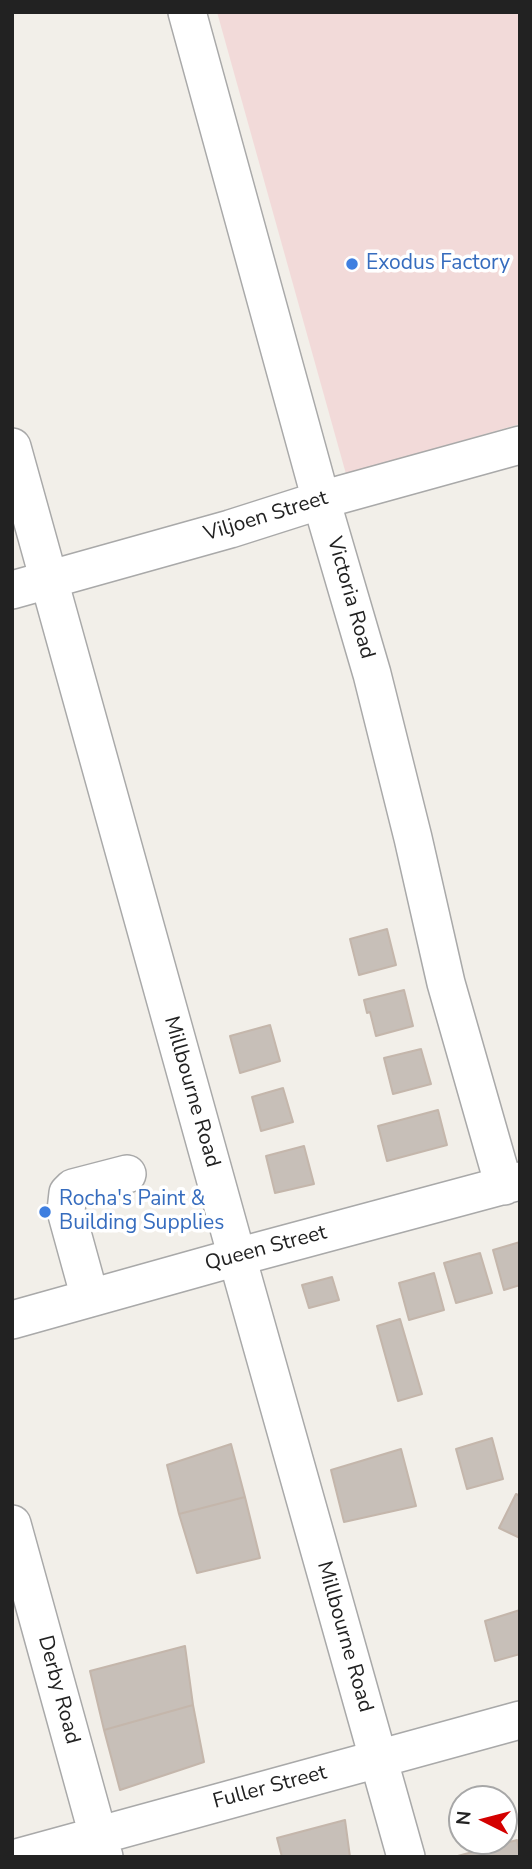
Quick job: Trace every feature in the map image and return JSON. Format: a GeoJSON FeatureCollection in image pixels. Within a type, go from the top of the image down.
{"type":"FeatureCollection","features":[{"type":"Feature","properties":{"kind":"street","name":"Victoria Road"},"geometry":{"type":"LineString","coordinates":[[187,12],[321,500],[372,674],[414,838],[446,983],[512,1183]]}},
{"type":"Feature","properties":{"kind":"street","name":"Viljoen Street"},"geometry":{"type":"LineString","coordinates":[[12,590],[520,445]]}},
{"type":"Feature","properties":{"kind":"street","name":"Millbourne Road"},"geometry":{"type":"LineString","coordinates":[[12,447],[236,1257],[406,1857]]}},
{"type":"Feature","properties":{"kind":"street"},"geometry":{"type":"LineString","coordinates":[[90,1298],[66,1211],[68,1192],[73,1188],[127,1174]]}},
{"type":"Feature","properties":{"kind":"street","name":"Queen Street"},"geometry":{"type":"LineString","coordinates":[[12,1320],[512,1183]]}},
{"type":"Feature","properties":{"kind":"street","name":"Derby Road"},"geometry":{"type":"LineString","coordinates":[[12,1524],[101,1846]]}},
{"type":"Feature","properties":{"kind":"street","name":"Fuller Street"},"geometry":{"type":"LineString","coordinates":[[20,1857],[101,1846],[379,1759],[520,1720]]}},
{"type":"Feature","properties":{"kind":"shaded area"},"geometry":{"type":"Polygon","coordinates":[[[217,12],[520,12],[520,424],[346,474],[217,12]]]}},
{"type":"Feature","properties":{"kind":"building"},"geometry":{"type":"Polygon","coordinates":[[[387,929],[396,965],[359,975],[350,939],[387,929]]]}},
{"type":"Feature","properties":{"kind":"building"},"geometry":{"type":"Polygon","coordinates":[[[404,990],[413,1026],[376,1036],[364,1000],[404,990]]]}},
{"type":"Feature","properties":{"kind":"building"},"geometry":{"type":"Polygon","coordinates":[[[270,1025],[280,1061],[240,1073],[230,1036],[270,1025]]]}},
{"type":"Feature","properties":{"kind":"building"},"geometry":{"type":"Polygon","coordinates":[[[421,1049],[431,1084],[393,1094],[384,1058],[421,1049]]]}},
{"type":"Feature","properties":{"kind":"building"},"geometry":{"type":"Polygon","coordinates":[[[283,1088],[293,1122],[261,1131],[252,1097],[283,1088]]]}},
{"type":"Feature","properties":{"kind":"building"},"geometry":{"type":"Polygon","coordinates":[[[438,1110],[447,1145],[387,1161],[378,1126],[438,1110]]]}},
{"type":"Feature","properties":{"kind":"building"},"geometry":{"type":"Polygon","coordinates":[[[304,1146],[314,1184],[275,1193],[266,1156],[304,1146]]]}},
{"type":"Feature","properties":{"kind":"building"},"geometry":{"type":"Polygon","coordinates":[[[520,1242],[520,1285],[504,1290],[493,1250],[520,1242]]]}},
{"type":"Feature","properties":{"kind":"building"},"geometry":{"type":"Polygon","coordinates":[[[480,1253],[492,1293],[456,1303],[444,1263],[480,1253]]]}},
{"type":"Feature","properties":{"kind":"building"},"geometry":{"type":"Polygon","coordinates":[[[434,1273],[444,1310],[409,1320],[399,1283],[434,1273]]]}},
{"type":"Feature","properties":{"kind":"building"},"geometry":{"type":"Polygon","coordinates":[[[332,1277],[339,1300],[309,1308],[302,1285],[332,1277]]]}},
{"type":"Feature","properties":{"kind":"building"},"geometry":{"type":"Polygon","coordinates":[[[400,1319],[422,1394],[398,1401],[377,1326],[400,1319]]]}},
{"type":"Feature","properties":{"kind":"building"},"geometry":{"type":"Polygon","coordinates":[[[492,1438],[503,1479],[467,1489],[456,1449],[492,1438]]]}},
{"type":"Feature","properties":{"kind":"building"},"geometry":{"type":"Polygon","coordinates":[[[231,1444],[245,1497],[179,1514],[167,1465],[231,1444]]]}},
{"type":"Feature","properties":{"kind":"building"},"geometry":{"type":"Polygon","coordinates":[[[401,1449],[416,1506],[344,1522],[331,1470],[401,1449]]]}},
{"type":"Feature","properties":{"kind":"building"},"geometry":{"type":"Polygon","coordinates":[[[516,1494],[520,1496],[520,1538],[499,1528],[516,1494]]]}},
{"type":"Feature","properties":{"kind":"building"},"geometry":{"type":"Polygon","coordinates":[[[245,1497],[260,1558],[197,1573],[179,1514],[245,1497]]]}},
{"type":"Feature","properties":{"kind":"building"},"geometry":{"type":"Polygon","coordinates":[[[520,1610],[520,1654],[495,1661],[485,1621],[520,1610]]]}},
{"type":"Feature","properties":{"kind":"building"},"geometry":{"type":"Polygon","coordinates":[[[185,1646],[193,1705],[104,1730],[90,1671],[185,1646]]]}},
{"type":"Feature","properties":{"kind":"building"},"geometry":{"type":"Polygon","coordinates":[[[193,1705],[204,1762],[120,1790],[104,1730],[193,1705]]]}},
{"type":"Feature","properties":{"kind":"building"},"geometry":{"type":"Polygon","coordinates":[[[345,1820],[350,1857],[282,1857],[277,1838],[345,1820]]]}},
{"type":"Feature","properties":{"kind":"building"},"geometry":{"type":"Polygon","coordinates":[[[518,1846],[520,1857],[454,1857],[518,1855],[518,1846]]]}},
{"type":"Feature","properties":{"kind":"place","name":"Exodus Factory"},"geometry":{"type":"Point","coordinates":[352,264]}},
{"type":"Feature","properties":{"kind":"place","name":"Rocha's Paint & Building Supplies"},"geometry":{"type":"Point","coordinates":[45,1212]}}]}
